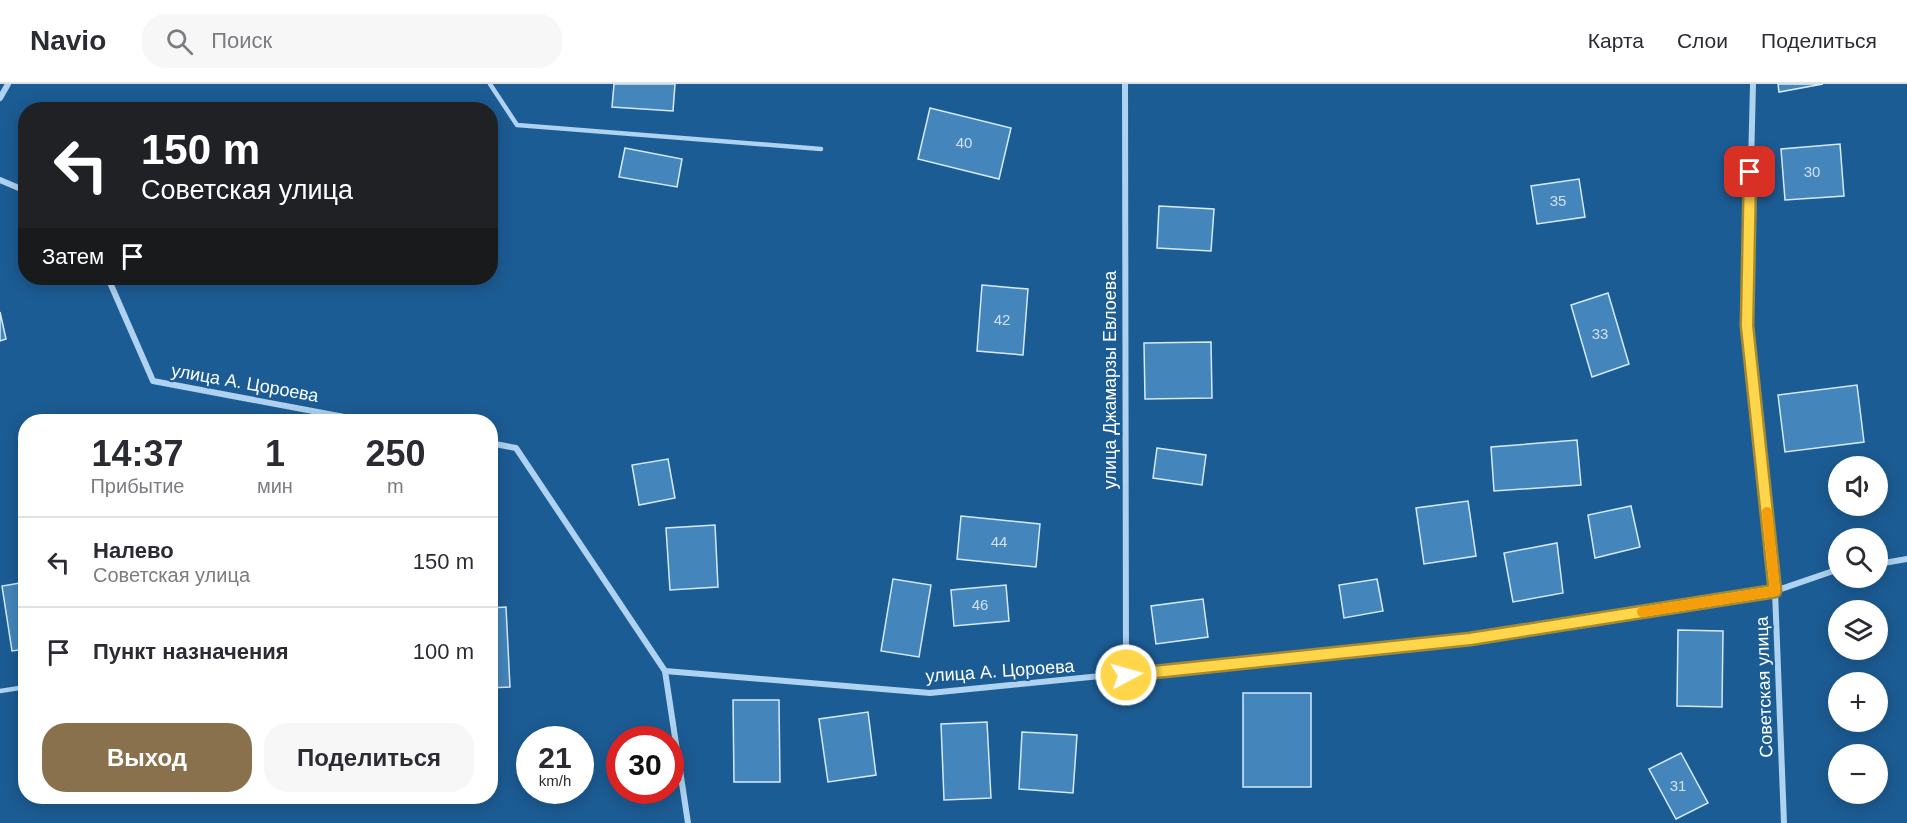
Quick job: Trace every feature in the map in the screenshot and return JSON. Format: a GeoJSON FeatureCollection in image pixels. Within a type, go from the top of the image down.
{"type":"FeatureCollection","features":[{"type":"Feature","properties":{"kind":"street"},"geometry":{"type":"LineString","coordinates":[[0,98],[8,84]]}},
{"type":"Feature","properties":{"kind":"street","name":"улица Джамарзы Евлоева"},"geometry":{"type":"LineString","coordinates":[[1125,84],[1126,675]]}},
{"type":"Feature","properties":{"kind":"street","name":"Советская улица"},"geometry":{"type":"LineString","coordinates":[[1753,84],[1747,326],[1775,591],[1784,823]]}},
{"type":"Feature","properties":{"kind":"street"},"geometry":{"type":"LineString","coordinates":[[0,180],[18,188]]}},
{"type":"Feature","properties":{"kind":"street","name":"улица А. Цороева"},"geometry":{"type":"LineString","coordinates":[[111,285],[153,381],[328,414]]}},
{"type":"Feature","properties":{"kind":"street"},"geometry":{"type":"LineString","coordinates":[[498,445],[516,448],[665,671],[687,823]]}},
{"type":"Feature","properties":{"kind":"street"},"geometry":{"type":"LineString","coordinates":[[1888,563],[1907,560]]}},
{"type":"Feature","properties":{"kind":"street","name":"улица А. Цороева"},"geometry":{"type":"LineString","coordinates":[[665,671],[930,693],[1470,639],[1775,591],[1828,573]]}},
{"type":"Feature","properties":{"kind":"lane"},"geometry":{"type":"LineString","coordinates":[[490,84],[517,124],[821,149]]}},
{"type":"Feature","properties":{"kind":"lane"},"geometry":{"type":"LineString","coordinates":[[0,691],[18,688]]}},
{"type":"Feature","properties":{"kind":"building"},"geometry":{"type":"Polygon","coordinates":[[[614,84],[675,84],[673,111],[612,107],[614,84]]]}},
{"type":"Feature","properties":{"kind":"building"},"geometry":{"type":"Polygon","coordinates":[[[1778,84],[1823,84],[1779,92],[1778,84]]]}},
{"type":"Feature","properties":{"kind":"building"},"geometry":{"type":"Polygon","coordinates":[[[930,108],[1011,128],[999,179],[918,159],[930,108]]]}},
{"type":"Feature","properties":{"kind":"building"},"geometry":{"type":"Polygon","coordinates":[[[1840,144],[1844,196],[1785,200],[1781,149],[1840,144]]]}},
{"type":"Feature","properties":{"kind":"building"},"geometry":{"type":"Polygon","coordinates":[[[625,148],[682,159],[677,187],[619,177],[625,148]]]}},
{"type":"Feature","properties":{"kind":"building"},"geometry":{"type":"Polygon","coordinates":[[[1579,179],[1585,217],[1537,224],[1531,186],[1579,179]]]}},
{"type":"Feature","properties":{"kind":"building"},"geometry":{"type":"Polygon","coordinates":[[[1159,206],[1214,209],[1211,251],[1157,248],[1159,206]]]}},
{"type":"Feature","properties":{"kind":"building"},"geometry":{"type":"Polygon","coordinates":[[[982,285],[1028,289],[1023,355],[977,351],[982,285]]]}},
{"type":"Feature","properties":{"kind":"building"},"geometry":{"type":"Polygon","coordinates":[[[1608,293],[1629,364],[1592,377],[1571,305],[1608,293]]]}},
{"type":"Feature","properties":{"kind":"building"},"geometry":{"type":"Polygon","coordinates":[[[0,312],[6,339],[0,341],[0,312]]]}},
{"type":"Feature","properties":{"kind":"building"},"geometry":{"type":"Polygon","coordinates":[[[1211,342],[1212,398],[1145,399],[1144,343],[1211,342]]]}},
{"type":"Feature","properties":{"kind":"building"},"geometry":{"type":"Polygon","coordinates":[[[1857,385],[1864,442],[1785,452],[1778,395],[1857,385]]]}},
{"type":"Feature","properties":{"kind":"building"},"geometry":{"type":"Polygon","coordinates":[[[1577,440],[1581,485],[1494,491],[1491,447],[1577,440]]]}},
{"type":"Feature","properties":{"kind":"building"},"geometry":{"type":"Polygon","coordinates":[[[1157,448],[1206,455],[1202,485],[1153,478],[1157,448]]]}},
{"type":"Feature","properties":{"kind":"building"},"geometry":{"type":"Polygon","coordinates":[[[668,459],[675,498],[639,505],[632,465],[668,459]]]}},
{"type":"Feature","properties":{"kind":"building"},"geometry":{"type":"Polygon","coordinates":[[[1468,501],[1476,556],[1424,564],[1416,508],[1468,501]]]}},
{"type":"Feature","properties":{"kind":"building"},"geometry":{"type":"Polygon","coordinates":[[[1631,506],[1640,547],[1595,558],[1588,515],[1631,506]]]}},
{"type":"Feature","properties":{"kind":"building"},"geometry":{"type":"Polygon","coordinates":[[[961,516],[1040,524],[1036,567],[957,559],[961,516]]]}},
{"type":"Feature","properties":{"kind":"building"},"geometry":{"type":"Polygon","coordinates":[[[715,525],[718,587],[670,590],[666,528],[715,525]]]}},
{"type":"Feature","properties":{"kind":"building"},"geometry":{"type":"Polygon","coordinates":[[[1557,543],[1563,593],[1513,602],[1504,553],[1557,543]]]}},
{"type":"Feature","properties":{"kind":"building"},"geometry":{"type":"Polygon","coordinates":[[[893,579],[931,585],[919,657],[881,651],[893,579]]]}},
{"type":"Feature","properties":{"kind":"building"},"geometry":{"type":"Polygon","coordinates":[[[1377,579],[1383,611],[1344,618],[1339,585],[1377,579]]]}},
{"type":"Feature","properties":{"kind":"building"},"geometry":{"type":"Polygon","coordinates":[[[18,583],[18,650],[12,651],[2,586],[18,583]]]}},
{"type":"Feature","properties":{"kind":"building"},"geometry":{"type":"Polygon","coordinates":[[[1006,585],[1009,621],[954,626],[951,590],[1006,585]]]}},
{"type":"Feature","properties":{"kind":"building"},"geometry":{"type":"Polygon","coordinates":[[[1203,599],[1208,637],[1156,644],[1151,606],[1203,599]]]}},
{"type":"Feature","properties":{"kind":"building"},"geometry":{"type":"Polygon","coordinates":[[[506,607],[510,687],[498,688],[498,608],[506,607]]]}},
{"type":"Feature","properties":{"kind":"building"},"geometry":{"type":"Polygon","coordinates":[[[1678,630],[1723,631],[1722,707],[1677,706],[1678,630]]]}},
{"type":"Feature","properties":{"kind":"building"},"geometry":{"type":"Polygon","coordinates":[[[1243,693],[1311,693],[1311,787],[1243,787],[1243,693]]]}},
{"type":"Feature","properties":{"kind":"building"},"geometry":{"type":"Polygon","coordinates":[[[733,700],[779,700],[780,782],[734,782],[733,700]]]}},
{"type":"Feature","properties":{"kind":"building"},"geometry":{"type":"Polygon","coordinates":[[[868,712],[876,775],[828,782],[819,719],[868,712]]]}},
{"type":"Feature","properties":{"kind":"building"},"geometry":{"type":"Polygon","coordinates":[[[987,722],[991,798],[944,800],[941,724],[987,722]]]}},
{"type":"Feature","properties":{"kind":"building"},"geometry":{"type":"Polygon","coordinates":[[[1022,732],[1077,735],[1073,793],[1019,789],[1022,732]]]}},
{"type":"Feature","properties":{"kind":"building"},"geometry":{"type":"Polygon","coordinates":[[[1681,753],[1708,803],[1676,819],[1649,769],[1681,753]]]}},
{"type":"Feature","properties":{"kind":"slow traffic"},"geometry":{"type":"LineString","coordinates":[[1642,612],[1775,591],[1767,512]]}},
{"type":"Feature","properties":{"kind":"route"},"geometry":{"type":"LineString","coordinates":[[1126,675],[1470,639],[1775,591],[1747,326],[1750,172]]}}]}
